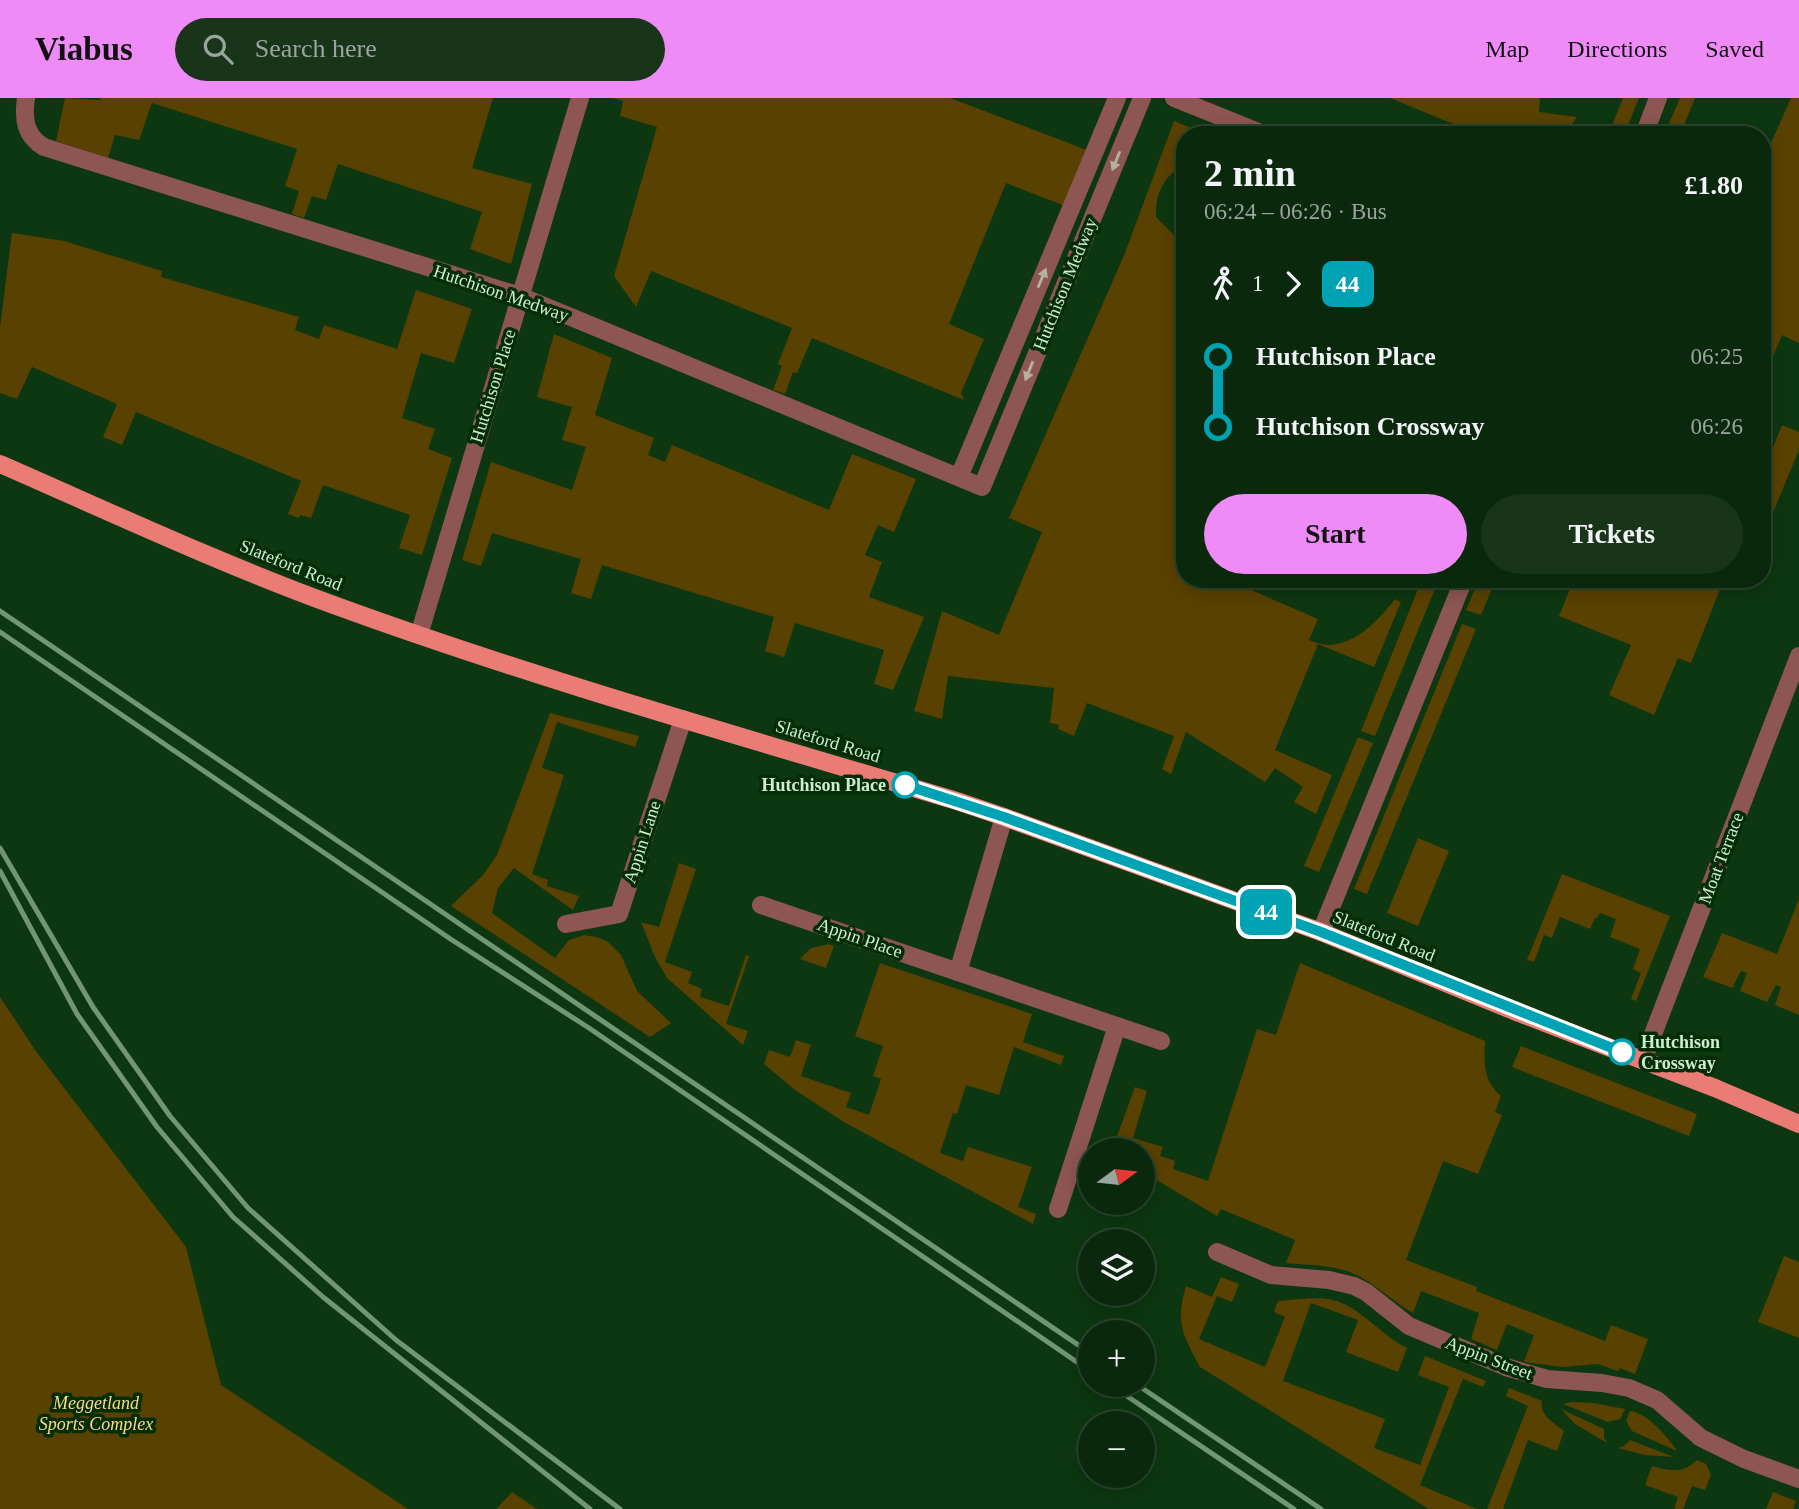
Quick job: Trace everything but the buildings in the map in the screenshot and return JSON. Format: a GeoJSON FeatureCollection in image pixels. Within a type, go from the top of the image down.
{"type":"FeatureCollection","features":[{"type":"Feature","properties":{"kind":"main road","name":"Slateford Road"},"geometry":{"type":"LineString","coordinates":[[0,464],[192,549],[328,603],[419,635],[683,719],[1004,817],[1321,932],[1799,1124]]}},
{"type":"Feature","properties":{"kind":"street","name":"Hutchison Medway"},"geometry":{"type":"LineString","coordinates":[[26,98],[26,120],[33,140],[44,148],[520,296],[982,486],[1142,98]]}},
{"type":"Feature","properties":{"kind":"street","name":"Hutchison Place"},"geometry":{"type":"LineString","coordinates":[[419,635],[580,98]]}},
{"type":"Feature","properties":{"kind":"street","name":"Hutchison Medway"},"geometry":{"type":"LineString","coordinates":[[959,477],[1117,98]]}},
{"type":"Feature","properties":{"kind":"street"},"geometry":{"type":"LineString","coordinates":[[1174,98],[1244,126]]}},
{"type":"Feature","properties":{"kind":"street"},"geometry":{"type":"LineString","coordinates":[[1647,126],[1658,98]]}},
{"type":"Feature","properties":{"kind":"street"},"geometry":{"type":"LineString","coordinates":[[1321,932],[1460,588]]}},
{"type":"Feature","properties":{"kind":"street","name":"Moat Terrace"},"geometry":{"type":"LineString","coordinates":[[1643,1060],[1799,656]]}},
{"type":"Feature","properties":{"kind":"street","name":"Appin Lane"},"geometry":{"type":"LineString","coordinates":[[566,923],[619,914],[683,719]]}},
{"type":"Feature","properties":{"kind":"street"},"geometry":{"type":"LineString","coordinates":[[958,972],[1004,817]]}},
{"type":"Feature","properties":{"kind":"street","name":"Appin Place"},"geometry":{"type":"LineString","coordinates":[[761,905],[1161,1041]]}},
{"type":"Feature","properties":{"kind":"street"},"geometry":{"type":"LineString","coordinates":[[1058,1209],[1117,1026]]}},
{"type":"Feature","properties":{"kind":"street","name":"Appin Street"},"geometry":{"type":"LineString","coordinates":[[1217,1252],[1271,1275],[1329,1280],[1354,1286],[1366,1292],[1409,1326],[1506,1367],[1547,1380],[1602,1383],[1629,1388],[1657,1400],[1701,1438],[1744,1459],[1799,1479]]}},
{"type":"Feature","properties":{"kind":"green space"},"geometry":{"type":"Polygon","coordinates":[[[65,98],[493,98],[472,168],[532,184],[511,264],[470,249],[482,212],[338,164],[326,200],[312,196],[304,218],[292,214],[299,191],[285,186],[297,149],[152,103],[139,140],[115,135],[108,158],[56,141],[65,98]]]}},
{"type":"Feature","properties":{"kind":"green space"},"geometry":{"type":"Polygon","coordinates":[[[613,98],[950,98],[1087,150],[1065,206],[1006,183],[949,324],[984,339],[961,393],[964,400],[812,338],[797,373],[793,372],[785,394],[773,390],[782,366],[778,364],[792,328],[651,271],[636,307],[614,276],[657,127],[620,116],[623,101],[613,98]]]}},
{"type":"Feature","properties":{"kind":"green space"},"geometry":{"type":"Polygon","coordinates":[[[1390,98],[1540,98],[1539,112],[1577,117],[1570,126],[1458,126],[1390,98]]]}},
{"type":"Feature","properties":{"kind":"green space"},"geometry":{"type":"Polygon","coordinates":[[[1623,98],[1639,98],[1628,126],[1612,126],[1623,98]]]}},
{"type":"Feature","properties":{"kind":"green space"},"geometry":{"type":"Polygon","coordinates":[[[1680,98],[1695,98],[1684,126],[1668,126],[1680,98]]]}},
{"type":"Feature","properties":{"kind":"green space"},"geometry":{"type":"Polygon","coordinates":[[[1791,98],[1799,98],[1799,343],[1782,335],[1771,361],[1771,143],[1791,98]]]}},
{"type":"Feature","properties":{"kind":"green space"},"geometry":{"type":"Polygon","coordinates":[[[1174,121],[1186,126],[1176,126],[1176,170],[1162,186],[1156,208],[1156,217],[1176,237],[1176,588],[1247,588],[1318,619],[1309,640],[1322,644],[1347,641],[1369,627],[1395,599],[1401,602],[1374,667],[1318,644],[1275,750],[1332,775],[1316,814],[1294,802],[1303,787],[1275,768],[1265,782],[1186,732],[1171,774],[1162,769],[1174,736],[1087,703],[1074,736],[1058,729],[1059,725],[1050,723],[1054,688],[948,676],[942,719],[914,711],[942,611],[999,635],[1042,532],[1009,518],[1125,253],[1174,121]]]}},
{"type":"Feature","properties":{"kind":"green space"},"geometry":{"type":"Polygon","coordinates":[[[12,233],[64,241],[162,271],[161,277],[299,317],[295,330],[319,339],[324,325],[397,349],[416,290],[472,309],[454,363],[421,353],[402,418],[435,429],[428,449],[452,458],[422,555],[399,548],[410,515],[323,485],[311,518],[288,514],[301,481],[136,412],[122,445],[103,437],[117,404],[32,367],[17,399],[0,393],[0,327],[12,233]]]}},
{"type":"Feature","properties":{"kind":"green space"},"geometry":{"type":"Polygon","coordinates":[[[554,334],[612,358],[595,415],[654,438],[648,455],[665,462],[672,445],[829,510],[852,454],[916,479],[894,532],[878,525],[865,555],[882,562],[869,597],[924,617],[893,690],[874,684],[884,650],[795,623],[784,657],[765,651],[774,617],[602,565],[591,599],[571,593],[581,559],[492,533],[481,566],[462,560],[491,462],[572,490],[586,447],[562,440],[572,407],[537,397],[554,334]]]}},
{"type":"Feature","properties":{"kind":"green space"},"geometry":{"type":"Polygon","coordinates":[[[1782,425],[1799,432],[1799,450],[1771,517],[1771,452],[1782,425]]]}},
{"type":"Feature","properties":{"kind":"green space"},"geometry":{"type":"Polygon","coordinates":[[[1418,588],[1435,588],[1375,736],[1361,731],[1418,588]]]}},
{"type":"Feature","properties":{"kind":"green space"},"geometry":{"type":"Polygon","coordinates":[[[1475,588],[1492,588],[1481,615],[1466,610],[1475,588]]]}},
{"type":"Feature","properties":{"kind":"green space"},"geometry":{"type":"Polygon","coordinates":[[[1570,588],[1720,588],[1691,663],[1678,658],[1654,715],[1609,695],[1631,645],[1559,616],[1570,588]]]}},
{"type":"Feature","properties":{"kind":"green space"},"geometry":{"type":"Polygon","coordinates":[[[1462,624],[1476,629],[1367,894],[1354,889],[1462,624]]]}},
{"type":"Feature","properties":{"kind":"green space"},"geometry":{"type":"Polygon","coordinates":[[[550,713],[639,736],[635,747],[557,722],[542,768],[564,775],[532,874],[548,880],[547,886],[579,896],[573,910],[514,868],[498,888],[492,913],[555,958],[569,940],[584,935],[607,941],[621,955],[637,991],[671,1023],[650,1037],[451,906],[483,875],[497,855],[550,713]]]}},
{"type":"Feature","properties":{"kind":"green space"},"geometry":{"type":"Polygon","coordinates":[[[1358,737],[1373,743],[1319,872],[1304,866],[1358,737]]]}},
{"type":"Feature","properties":{"kind":"green space"},"geometry":{"type":"Polygon","coordinates":[[[1418,838],[1449,851],[1418,926],[1387,913],[1418,838]]]}},
{"type":"Feature","properties":{"kind":"green space"},"geometry":{"type":"Polygon","coordinates":[[[679,863],[696,869],[665,962],[692,972],[688,983],[702,989],[700,997],[729,1006],[746,955],[749,956],[726,1024],[748,1031],[743,1045],[667,978],[641,922],[659,927],[679,863]]]}},
{"type":"Feature","properties":{"kind":"green space"},"geometry":{"type":"Polygon","coordinates":[[[1562,874],[1670,916],[1636,1001],[1631,999],[1641,973],[1633,969],[1640,949],[1610,937],[1616,919],[1600,913],[1590,929],[1560,917],[1552,938],[1544,935],[1534,962],[1527,960],[1562,874]]]}},
{"type":"Feature","properties":{"kind":"green space"},"geometry":{"type":"Polygon","coordinates":[[[1799,899],[1799,1015],[1775,1005],[1781,987],[1776,985],[1767,1002],[1740,991],[1747,973],[1741,971],[1732,988],[1703,977],[1722,933],[1777,954],[1799,899]]]}},
{"type":"Feature","properties":{"kind":"green space"},"geometry":{"type":"Polygon","coordinates":[[[829,944],[834,946],[826,968],[800,959],[811,948],[829,944]]]}},
{"type":"Feature","properties":{"kind":"green space"},"geometry":{"type":"Polygon","coordinates":[[[880,963],[1032,1014],[1023,1042],[1064,1056],[1061,1065],[1014,1047],[999,1095],[966,1085],[957,1114],[953,1113],[940,1153],[963,1161],[968,1147],[1032,1167],[1018,1207],[1036,1214],[1033,1224],[844,1122],[795,1090],[764,1064],[769,1050],[790,1057],[796,1040],[811,1045],[801,1076],[851,1093],[846,1107],[869,1115],[881,1079],[873,1076],[883,1046],[855,1036],[880,963]]]}},
{"type":"Feature","properties":{"kind":"green space"},"geometry":{"type":"Polygon","coordinates":[[[1300,963],[1485,1041],[1488,1078],[1501,1096],[1495,1112],[1502,1115],[1478,1174],[1443,1161],[1406,1260],[1477,1287],[1476,1291],[1605,1341],[1611,1325],[1648,1339],[1635,1374],[1598,1364],[1562,1367],[1524,1362],[1534,1335],[1507,1324],[1497,1350],[1471,1339],[1479,1313],[1421,1291],[1413,1313],[1368,1282],[1345,1270],[1286,1263],[1295,1240],[1221,1209],[1217,1216],[1155,1179],[1155,1145],[1163,1147],[1160,1156],[1175,1161],[1173,1169],[1208,1181],[1257,1029],[1276,1035],[1300,963]]]}},
{"type":"Feature","properties":{"kind":"green space","name":"Meggetland Sports Complex"},"geometry":{"type":"Polygon","coordinates":[[[0,997],[35,1050],[186,1247],[221,1385],[408,1509],[0,1509],[0,997]]]}},
{"type":"Feature","properties":{"kind":"green space"},"geometry":{"type":"Polygon","coordinates":[[[1521,1046],[1697,1114],[1689,1136],[1512,1067],[1521,1046]]]}},
{"type":"Feature","properties":{"kind":"green space"},"geometry":{"type":"Polygon","coordinates":[[[1135,1087],[1147,1091],[1133,1138],[1116,1138],[1135,1087]]]}},
{"type":"Feature","properties":{"kind":"green space"},"geometry":{"type":"Polygon","coordinates":[[[1784,1256],[1799,1262],[1799,1338],[1758,1322],[1784,1256]]]}},
{"type":"Feature","properties":{"kind":"green space"},"geometry":{"type":"Polygon","coordinates":[[[1221,1277],[1239,1284],[1232,1302],[1217,1296],[1199,1339],[1265,1367],[1285,1317],[1274,1312],[1278,1301],[1320,1298],[1343,1303],[1407,1348],[1398,1372],[1346,1352],[1358,1320],[1311,1303],[1283,1381],[1385,1419],[1374,1448],[1420,1465],[1449,1387],[1418,1375],[1425,1356],[1486,1381],[1483,1387],[1463,1379],[1420,1485],[1477,1509],[1429,1509],[1200,1367],[1182,1328],[1181,1310],[1186,1286],[1212,1297],[1221,1277]]]}},
{"type":"Feature","properties":{"kind":"green space"},"geometry":{"type":"Polygon","coordinates":[[[1509,1388],[1542,1401],[1545,1415],[1564,1431],[1557,1451],[1528,1440],[1503,1509],[1487,1509],[1528,1406],[1506,1396],[1509,1388]]]}},
{"type":"Feature","properties":{"kind":"green space"},"geometry":{"type":"Polygon","coordinates":[[[1571,1402],[1625,1409],[1620,1419],[1608,1422],[1563,1404],[1571,1402]]]}},
{"type":"Feature","properties":{"kind":"green space"},"geometry":{"type":"Polygon","coordinates":[[[1561,1409],[1604,1429],[1607,1443],[1575,1424],[1561,1409]]]}},
{"type":"Feature","properties":{"kind":"green space"},"geometry":{"type":"Polygon","coordinates":[[[1630,1411],[1650,1421],[1677,1451],[1632,1431],[1626,1421],[1630,1411]]]}},
{"type":"Feature","properties":{"kind":"green space"},"geometry":{"type":"Polygon","coordinates":[[[1630,1440],[1674,1457],[1645,1455],[1618,1448],[1630,1440]]]}},
{"type":"Feature","properties":{"kind":"green space"},"geometry":{"type":"Polygon","coordinates":[[[1697,1460],[1706,1464],[1711,1475],[1705,1490],[1692,1486],[1683,1509],[1674,1509],[1678,1497],[1645,1485],[1652,1466],[1676,1470],[1687,1468],[1697,1460]]]}},
{"type":"Feature","properties":{"kind":"green space"},"geometry":{"type":"Polygon","coordinates":[[[512,1492],[537,1509],[496,1509],[512,1492]]]}},
{"type":"Feature","properties":{"kind":"green space"},"geometry":{"type":"Polygon","coordinates":[[[1773,1492],[1796,1501],[1793,1509],[1766,1509],[1773,1492]]]}},
{"type":"Feature","properties":{"kind":"railway"},"geometry":{"type":"LineString","coordinates":[[0,611],[1078,1345]]}},
{"type":"Feature","properties":{"kind":"railway"},"geometry":{"type":"LineString","coordinates":[[0,632],[452,940],[589,1028],[1078,1363]]}},
{"type":"Feature","properties":{"kind":"railway"},"geometry":{"type":"LineString","coordinates":[[0,848],[93,1007],[170,1116],[248,1208],[396,1340],[620,1509]]}},
{"type":"Feature","properties":{"kind":"railway"},"geometry":{"type":"LineString","coordinates":[[0,871],[77,1014],[157,1127],[233,1217],[323,1297],[590,1509]]}},
{"type":"Feature","properties":{"kind":"railway"},"geometry":{"type":"LineString","coordinates":[[1128,1397],[1294,1509]]}},
{"type":"Feature","properties":{"kind":"railway"},"geometry":{"type":"LineString","coordinates":[[1155,1397],[1321,1509]]}},
{"type":"Feature","properties":{"kind":"bus line","name":"44"},"geometry":{"type":"LineString","coordinates":[[905,785],[1004,817],[1321,932],[1622,1052]]}},
{"type":"Feature","properties":{"kind":"place","name":"Hutchison Place"},"geometry":{"type":"Point","coordinates":[905,785]}},
{"type":"Feature","properties":{"kind":"place","name":"Hutchison Crossway"},"geometry":{"type":"Point","coordinates":[1622,1052]}}]}
